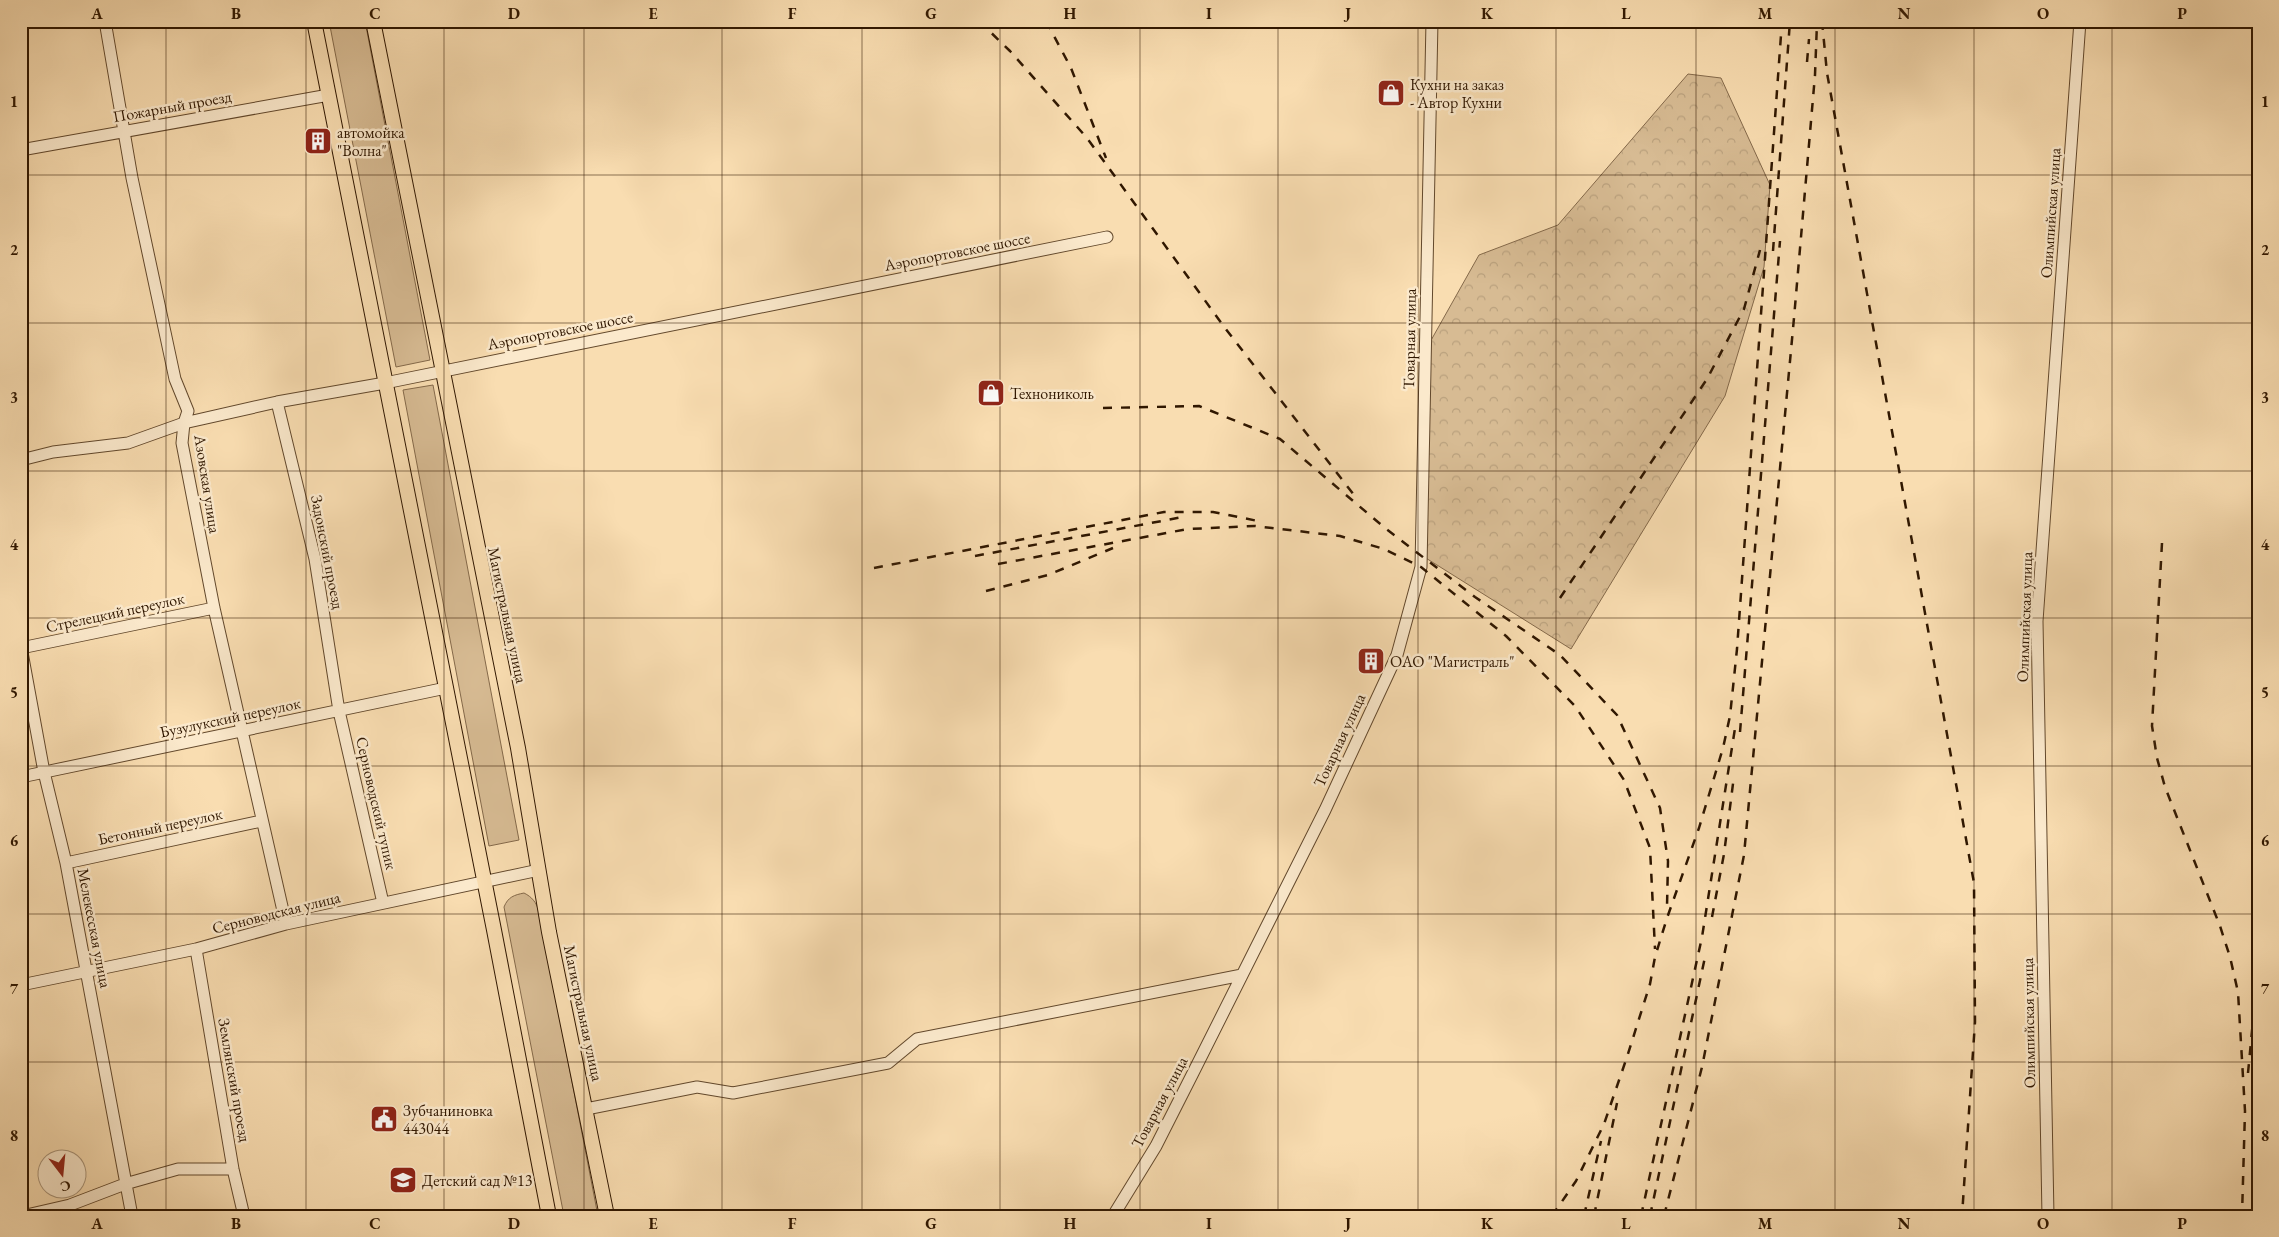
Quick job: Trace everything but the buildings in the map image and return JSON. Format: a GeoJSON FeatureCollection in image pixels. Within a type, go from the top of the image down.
{"type":"FeatureCollection","features":[{"type":"Feature","properties":{"kind":"main road"},"geometry":{"type":"LineString","coordinates":[[314,21],[549,1216]]}},
{"type":"Feature","properties":{"kind":"main road","name":"Магистральная улица"},"geometry":{"type":"LineString","coordinates":[[372,21],[518,748],[549,932],[608,1216]]}},
{"type":"Feature","properties":{"kind":"street","name":"Азовская улица"},"geometry":{"type":"LineString","coordinates":[[105,21],[132,178],[175,379],[188,411],[184,423],[182,443],[214,608],[286,924]]}},
{"type":"Feature","properties":{"kind":"street","name":"Товарная улица"},"geometry":{"type":"LineString","coordinates":[[1113,1216],[1156,1146],[1325,810],[1397,655],[1421,567],[1432,21]]}},
{"type":"Feature","properties":{"kind":"street","name":"Олимпийская улица"},"geometry":{"type":"LineString","coordinates":[[2048,1216],[2037,621],[2080,21]]}},
{"type":"Feature","properties":{"kind":"street","name":"Пожарный проезд"},"geometry":{"type":"LineString","coordinates":[[21,150],[329,95]]}},
{"type":"Feature","properties":{"kind":"street","name":"Аэропортовское шоссе"},"geometry":{"type":"LineString","coordinates":[[21,460],[54,452],[128,443],[184,423],[277,402],[385,383],[1107,237]]}},
{"type":"Feature","properties":{"kind":"street","name":"Задонский проезд"},"geometry":{"type":"LineString","coordinates":[[277,402],[315,559],[339,710]]}},
{"type":"Feature","properties":{"kind":"street","name":"Стрелецкий переулок"},"geometry":{"type":"LineString","coordinates":[[21,647],[214,608]]}},
{"type":"Feature","properties":{"kind":"street","name":"Мелекесская улица"},"geometry":{"type":"LineString","coordinates":[[21,647],[44,772],[66,863],[132,1216]]}},
{"type":"Feature","properties":{"kind":"street","name":"Бузулукский переулок"},"geometry":{"type":"LineString","coordinates":[[21,777],[446,688]]}},
{"type":"Feature","properties":{"kind":"street","name":"Серноводский тупик"},"geometry":{"type":"LineString","coordinates":[[339,710],[383,903]]}},
{"type":"Feature","properties":{"kind":"street","name":"Бетонный переулок"},"geometry":{"type":"LineString","coordinates":[[66,863],[261,821]]}},
{"type":"Feature","properties":{"kind":"street","name":"Серноводская улица"},"geometry":{"type":"LineString","coordinates":[[21,985],[196,949],[286,924],[539,870]]}},
{"type":"Feature","properties":{"kind":"street","name":"Землянский проезд"},"geometry":{"type":"LineString","coordinates":[[196,949],[233,1169],[244,1216]]}},
{"type":"Feature","properties":{"kind":"street"},"geometry":{"type":"LineString","coordinates":[[586,1110],[698,1087],[733,1093],[888,1063],[917,1039],[1242,974]]}},
{"type":"Feature","properties":{"kind":"street"},"geometry":{"type":"LineString","coordinates":[[22,1216],[70,1206],[125,1184],[178,1169],[233,1169]]}},
{"type":"Feature","properties":{"kind":"green space"},"geometry":{"type":"Polygon","coordinates":[[[329,21],[365,21],[430,360],[396,367],[329,21]]]}},
{"type":"Feature","properties":{"kind":"green space"},"geometry":{"type":"Polygon","coordinates":[[[1688,74],[1721,78],[1770,185],[1764,267],[1725,396],[1571,649],[1421,555],[1425,351],[1479,255],[1558,225],[1688,74]]]}},
{"type":"Feature","properties":{"kind":"green space"},"geometry":{"type":"Polygon","coordinates":[[[433,385],[519,840],[489,846],[403,390],[433,385]]]}},
{"type":"Feature","properties":{"kind":"green space"},"geometry":{"type":"Polygon","coordinates":[[[524,893],[533,900],[539,911],[598,1216],[564,1216],[504,907],[512,897],[524,893]]]}},
{"type":"Feature","properties":{"kind":"railway"},"geometry":{"type":"LineString","coordinates":[[979,21],[1010,51],[1087,138],[1225,328],[1354,495]]}},
{"type":"Feature","properties":{"kind":"railway"},"geometry":{"type":"LineString","coordinates":[[1046,21],[1071,68],[1106,158]]}},
{"type":"Feature","properties":{"kind":"railway"},"geometry":{"type":"LineString","coordinates":[[1552,1216],[1576,1181],[1604,1124],[1650,984],[1655,957],[1667,918],[1699,828],[1723,748],[1730,716],[1737,649],[1782,21]]}},
{"type":"Feature","properties":{"kind":"railway"},"geometry":{"type":"LineString","coordinates":[[1773,251],[1790,21]]}},
{"type":"Feature","properties":{"kind":"railway"},"geometry":{"type":"LineString","coordinates":[[1822,21],[1827,73],[1974,883],[1975,1022],[1962,1216]]}},
{"type":"Feature","properties":{"kind":"railway"},"geometry":{"type":"LineString","coordinates":[[1664,1216],[1702,1067],[1744,855],[1794,318],[1815,75],[1817,23]]}},
{"type":"Feature","properties":{"kind":"railway"},"geometry":{"type":"LineString","coordinates":[[1807,62],[1809,39]]}},
{"type":"Feature","properties":{"kind":"railway"},"geometry":{"type":"LineString","coordinates":[[1740,732],[1780,241]]}},
{"type":"Feature","properties":{"kind":"railway"},"geometry":{"type":"LineString","coordinates":[[1560,598],[1707,379],[1744,309],[1760,250]]}},
{"type":"Feature","properties":{"kind":"railway"},"geometry":{"type":"LineString","coordinates":[[1103,408],[1199,406],[1280,439],[1385,528],[1475,597],[1560,655],[1617,715],[1660,808],[1668,861],[1667,907]]}},
{"type":"Feature","properties":{"kind":"railway"},"geometry":{"type":"LineString","coordinates":[[874,568],[1164,512],[1213,512],[1263,522]]}},
{"type":"Feature","properties":{"kind":"railway"},"geometry":{"type":"LineString","coordinates":[[975,556],[1183,517]]}},
{"type":"Feature","properties":{"kind":"railway"},"geometry":{"type":"LineString","coordinates":[[998,564],[1188,529],[1255,526],[1340,536],[1384,549],[1421,567],[1506,636],[1575,706],[1624,780],[1650,848],[1655,949]]}},
{"type":"Feature","properties":{"kind":"railway"},"geometry":{"type":"LineString","coordinates":[[2162,543],[2152,726],[2157,758],[2165,787],[2220,926],[2238,992],[2245,1111],[2242,1216]]}},
{"type":"Feature","properties":{"kind":"railway"},"geometry":{"type":"LineString","coordinates":[[986,591],[1048,575],[1113,548]]}},
{"type":"Feature","properties":{"kind":"railway"},"geometry":{"type":"LineString","coordinates":[[1641,1216],[1702,937],[1736,722]]}},
{"type":"Feature","properties":{"kind":"railway"},"geometry":{"type":"LineString","coordinates":[[1712,917],[1724,854],[1734,776]]}},
{"type":"Feature","properties":{"kind":"railway"},"geometry":{"type":"LineString","coordinates":[[1650,1216],[1705,957]]}},
{"type":"Feature","properties":{"kind":"railway"},"geometry":{"type":"LineString","coordinates":[[2248,1073],[2254,1010],[2258,991]]}},
{"type":"Feature","properties":{"kind":"railway"},"geometry":{"type":"LineString","coordinates":[[1594,1216],[1617,1103]]}},
{"type":"Feature","properties":{"kind":"railway"},"geometry":{"type":"LineString","coordinates":[[1584,1216],[1601,1141]]}},
{"type":"Feature","properties":{"kind":"place","name":"Кухни на заказ - Автор Кухни"},"geometry":{"type":"Point","coordinates":[1391,93]}},
{"type":"Feature","properties":{"kind":"place","name":"автомойка \"Волна\""},"geometry":{"type":"Point","coordinates":[318,141]}},
{"type":"Feature","properties":{"kind":"place","name":"Технониколь"},"geometry":{"type":"Point","coordinates":[991,393]}},
{"type":"Feature","properties":{"kind":"place","name":"ОАО \"Магистраль\""},"geometry":{"type":"Point","coordinates":[1371,661]}},
{"type":"Feature","properties":{"kind":"place","name":"Зубчаниновка 443044"},"geometry":{"type":"Point","coordinates":[384,1119]}},
{"type":"Feature","properties":{"kind":"place","name":"Детский сад №13"},"geometry":{"type":"Point","coordinates":[403,1180]}}]}
